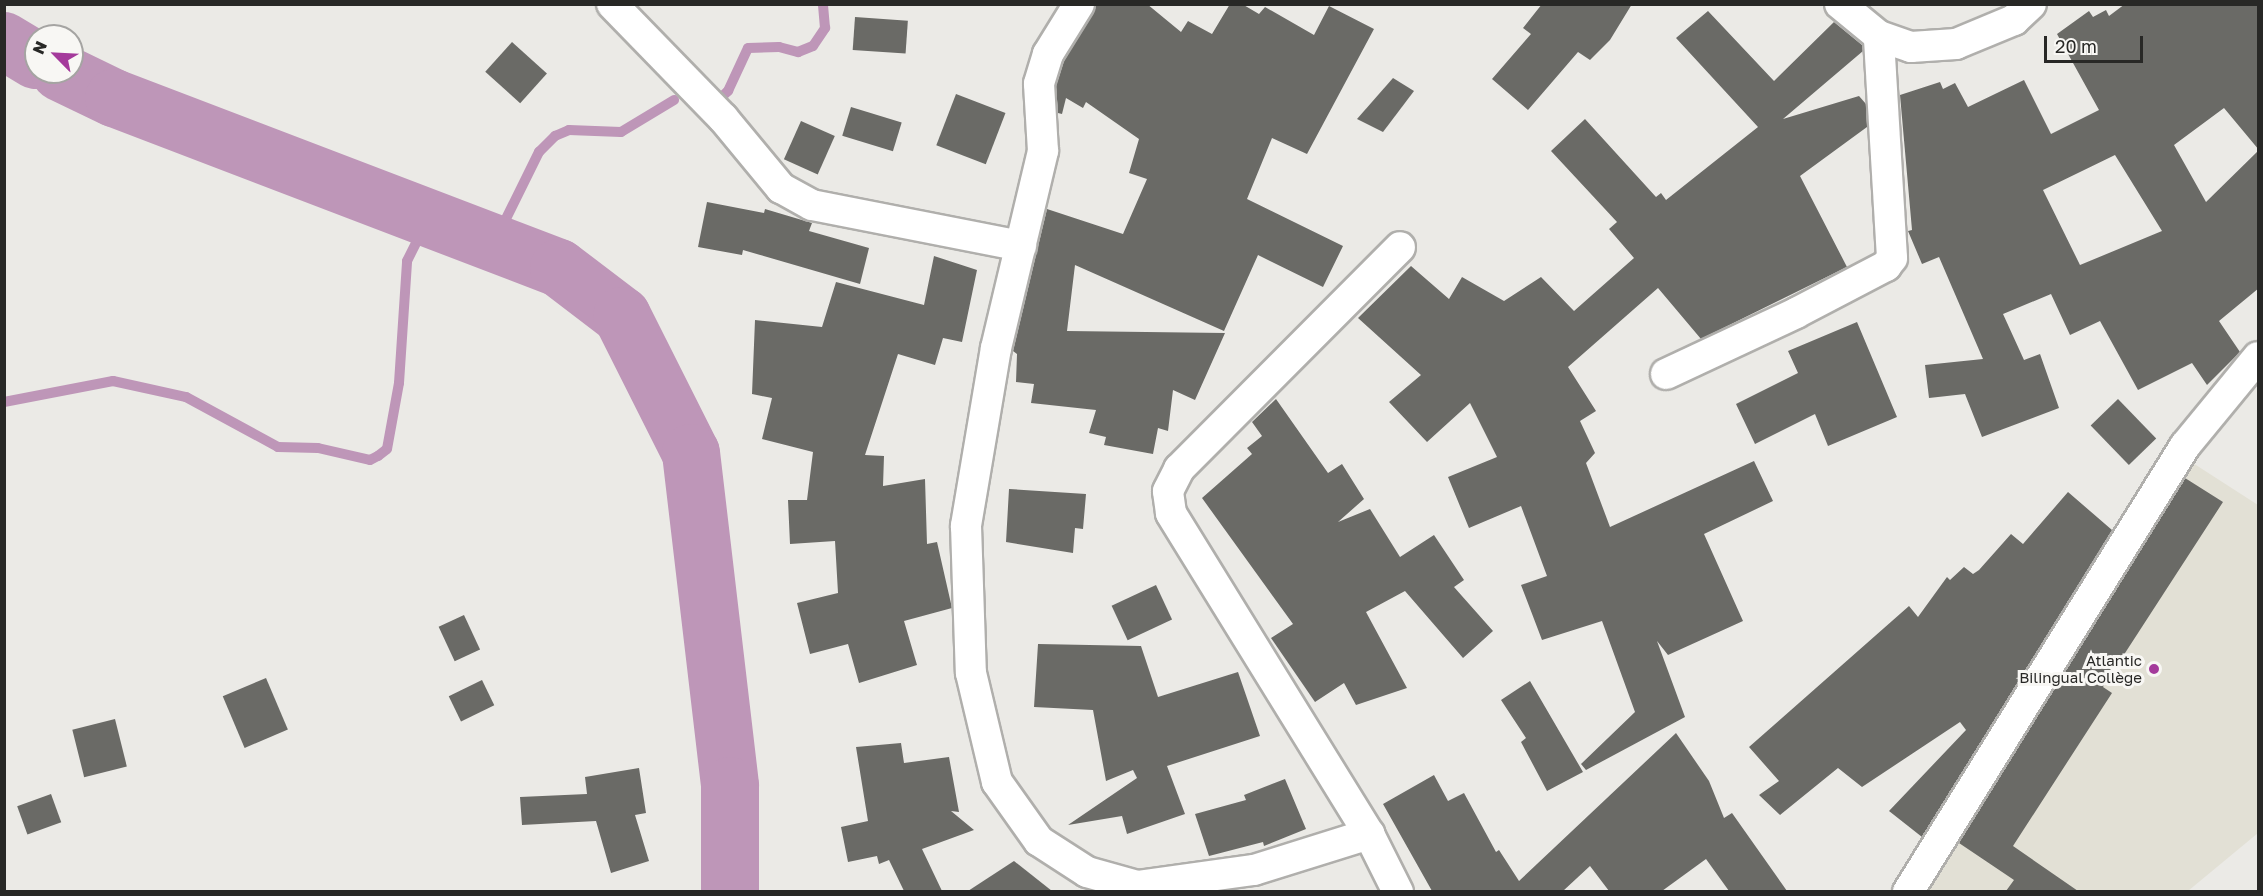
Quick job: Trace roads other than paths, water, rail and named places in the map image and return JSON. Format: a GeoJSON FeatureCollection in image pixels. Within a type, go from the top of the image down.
{"type":"FeatureCollection","features":[{"type":"Feature","properties":{"kind":"street"},"geometry":{"type":"LineString","coordinates":[[612,4],[723,118],[758,165],[782,188],[812,205],[1021,246]]}},
{"type":"Feature","properties":{"kind":"street"},"geometry":{"type":"LineString","coordinates":[[1079,4],[1048,54],[1039,84],[1043,151],[996,348],[966,526],[972,673],[997,782],[1039,841],[1087,872],[1137,885],[1254,870],[1369,834]]}},
{"type":"Feature","properties":{"kind":"street"},"geometry":{"type":"LineString","coordinates":[[1840,4],[1880,36],[1911,47],[1956,44],[2014,20],[2031,4]]}},
{"type":"Feature","properties":{"kind":"street"},"geometry":{"type":"LineString","coordinates":[[1666,374],[1796,313],[1886,266],[1892,258],[1880,36]]}},
{"type":"Feature","properties":{"kind":"street"},"geometry":{"type":"LineString","coordinates":[[1398,891],[1369,834],[1171,513],[1168,490],[1179,470],[1400,247]]}},
{"type":"Feature","properties":{"kind":"street"},"geometry":{"type":"LineString","coordinates":[[1908,891],[2185,446],[2259,357]]}},
{"type":"Feature","properties":{"kind":"waterway"},"geometry":{"type":"LineString","coordinates":[[713,105],[728,91],[748,48],[779,47],[798,52],[813,46],[825,28],[823,4]]}},
{"type":"Feature","properties":{"kind":"waterway"},"geometry":{"type":"LineString","coordinates":[[4,41],[24,53]]}},
{"type":"Feature","properties":{"kind":"waterway"},"geometry":{"type":"LineString","coordinates":[[84,84],[114,98],[559,268],[622,316],[691,453],[730,786],[730,892]]}},
{"type":"Feature","properties":{"kind":"waterway"},"geometry":{"type":"LineString","coordinates":[[494,243],[539,152],[555,136],[569,130],[621,132],[674,100]]}},
{"type":"Feature","properties":{"kind":"waterway"},"geometry":{"type":"LineString","coordinates":[[4,402],[113,381],[186,397],[278,447],[318,448],[370,460],[387,449],[399,383],[407,261],[429,217]]}},
{"type":"Feature","properties":{"kind":"place","name":"Atlantic Bilingual Collège"},"geometry":{"type":"Point","coordinates":[2154,669]}}]}
